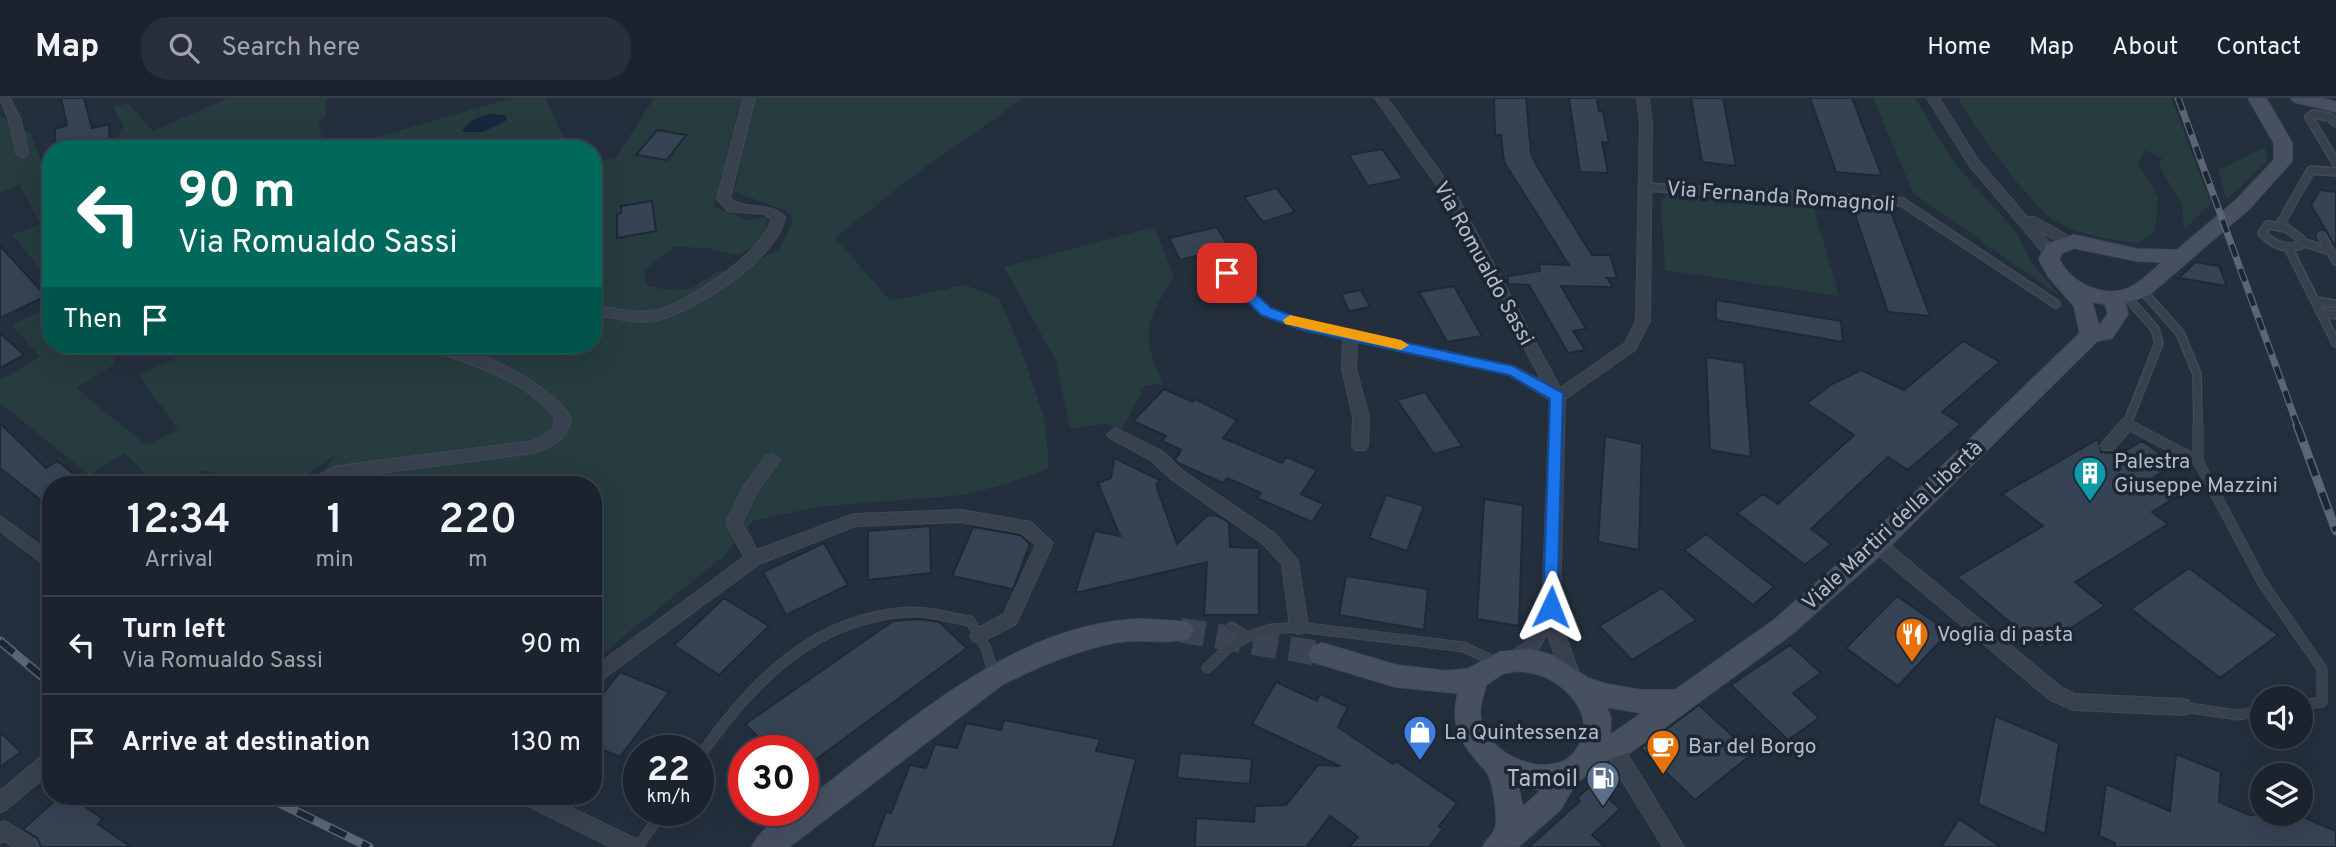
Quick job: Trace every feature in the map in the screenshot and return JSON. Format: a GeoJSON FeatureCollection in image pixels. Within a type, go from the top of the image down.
{"type":"FeatureCollection","features":[{"type":"Feature","properties":{"kind":"main road"},"geometry":{"type":"LineString","coordinates":[[2069,285],[2083,292],[2132,293],[2250,198],[2283,161],[2283,143],[2258,98]]}},
{"type":"Feature","properties":{"kind":"main road"},"geometry":{"type":"LineString","coordinates":[[2274,125],[2276,107],[2291,98]]}},
{"type":"Feature","properties":{"kind":"main road"},"geometry":{"type":"LineString","coordinates":[[2313,99],[2336,107]]}},
{"type":"Feature","properties":{"kind":"main road"},"geometry":{"type":"LineString","coordinates":[[2091,335],[2084,305],[2051,267],[2050,251],[2069,242],[2103,246],[2134,255],[2180,256]]}},
{"type":"Feature","properties":{"kind":"main road"},"geometry":{"type":"LineString","coordinates":[[2103,246],[2133,263],[2141,274],[2132,293]]}},
{"type":"Feature","properties":{"kind":"main road","name":"Viale Martiri della Libertà"},"geometry":{"type":"LineString","coordinates":[[1503,842],[1550,801],[1566,776],[1604,749],[1622,743],[1783,627],[1877,544],[2091,335],[2105,333],[2132,293]]}},
{"type":"Feature","properties":{"kind":"main road"},"geometry":{"type":"LineString","coordinates":[[766,847],[994,676],[1034,656],[1077,641],[1123,631],[1180,630]]}},
{"type":"Feature","properties":{"kind":"main road"},"geometry":{"type":"LineString","coordinates":[[1322,654],[1441,682],[1474,679],[1504,662]]}},
{"type":"Feature","properties":{"kind":"main road","name":"Viale Martiri della Libertà"},"geometry":{"type":"LineString","coordinates":[[1504,662],[1548,665],[1577,683],[1615,699],[1649,704],[1681,700]]}},
{"type":"Feature","properties":{"kind":"main road"},"geometry":{"type":"LineString","coordinates":[[1474,679],[1464,701],[1466,726],[1479,749],[1499,766],[1533,779],[1566,776]]}},
{"type":"Feature","properties":{"kind":"main road"},"geometry":{"type":"LineString","coordinates":[[1577,683],[1598,719],[1604,749]]}},
{"type":"Feature","properties":{"kind":"main road","name":"Viale Martiri della Libertà"},"geometry":{"type":"LineString","coordinates":[[1499,766],[1508,801],[1503,842]]}},
{"type":"Feature","properties":{"kind":"street"},"geometry":{"type":"LineString","coordinates":[[4,98],[15,120],[22,153]]}},
{"type":"Feature","properties":{"kind":"street"},"geometry":{"type":"LineString","coordinates":[[602,311],[644,317],[664,313],[712,288],[768,243],[779,227],[778,217],[767,210],[733,208],[723,200],[749,98]]}},
{"type":"Feature","properties":{"kind":"street","name":"Via Romualdo Sassi"},"geometry":{"type":"LineString","coordinates":[[1381,98],[1451,196],[1558,397],[1551,607],[1556,634],[1577,683]]}},
{"type":"Feature","properties":{"kind":"street","name":"Via Fernanda Romagnoli"},"geometry":{"type":"LineString","coordinates":[[1558,397],[1630,346],[1643,321],[1646,124],[1643,98]]}},
{"type":"Feature","properties":{"kind":"street"},"geometry":{"type":"LineString","coordinates":[[1933,98],[1973,162],[2050,251]]}},
{"type":"Feature","properties":{"kind":"street"},"geometry":{"type":"LineString","coordinates":[[2022,216],[2069,242]]}},
{"type":"Feature","properties":{"kind":"street","name":"Via Romualdo Sassi"},"geometry":{"type":"LineString","coordinates":[[1227,273],[1266,312],[1303,325],[1513,371],[1558,397]]}},
{"type":"Feature","properties":{"kind":"street"},"geometry":{"type":"LineString","coordinates":[[1350,335],[1349,369],[1361,417],[1360,446]]}},
{"type":"Feature","properties":{"kind":"street"},"geometry":{"type":"LineString","coordinates":[[334,476],[346,471],[533,447],[546,444],[559,432],[563,418],[559,411],[538,394],[489,365],[459,354]]}},
{"type":"Feature","properties":{"kind":"street"},"geometry":{"type":"LineString","coordinates":[[2108,446],[2127,424]]}},
{"type":"Feature","properties":{"kind":"street"},"geometry":{"type":"LineString","coordinates":[[1115,434],[1157,456],[1177,475],[1268,538],[1290,561],[1299,627]]}},
{"type":"Feature","properties":{"kind":"street"},"geometry":{"type":"LineString","coordinates":[[753,559],[734,523],[750,489],[772,460]]}},
{"type":"Feature","properties":{"kind":"street"},"geometry":{"type":"LineString","coordinates":[[602,671],[753,559],[854,520],[961,516],[1025,527],[1045,543],[1010,619],[979,636]]}},
{"type":"Feature","properties":{"kind":"street"},"geometry":{"type":"LineString","coordinates":[[0,522],[42,556]]}},
{"type":"Feature","properties":{"kind":"street"},"geometry":{"type":"LineString","coordinates":[[1877,544],[2056,694],[2074,702],[2183,707]]}},
{"type":"Feature","properties":{"kind":"street","name":"Via Romualdo Sassi"},"geometry":{"type":"LineString","coordinates":[[1504,662],[1532,647],[1551,607]]}},
{"type":"Feature","properties":{"kind":"street"},"geometry":{"type":"LineString","coordinates":[[1604,749],[1674,847]]}},
{"type":"Feature","properties":{"kind":"street"},"geometry":{"type":"LineString","coordinates":[[0,803],[42,768]]}},
{"type":"Feature","properties":{"kind":"street"},"geometry":{"type":"LineString","coordinates":[[545,805],[631,847]]}},
{"type":"Feature","properties":{"kind":"street"},"geometry":{"type":"LineString","coordinates":[[0,834],[5,830],[29,847]]}},
{"type":"Feature","properties":{"kind":"lane"},"geometry":{"type":"LineString","coordinates":[[2336,123],[2323,115],[2309,117],[2336,163]]}},
{"type":"Feature","properties":{"kind":"lane"},"geometry":{"type":"LineString","coordinates":[[2279,226],[2311,170],[2336,172]]}},
{"type":"Feature","properties":{"kind":"lane","name":"Via Fernanda Romagnoli"},"geometry":{"type":"LineString","coordinates":[[1645,187],[1902,202],[2056,304]]}},
{"type":"Feature","properties":{"kind":"lane"},"geometry":{"type":"LineString","coordinates":[[2302,242],[2298,247],[2288,247],[2275,244],[2262,233],[2267,225],[2279,226],[2293,231],[2302,242],[2330,251]]}},
{"type":"Feature","properties":{"kind":"lane"},"geometry":{"type":"LineString","coordinates":[[2322,236],[2336,261]]}},
{"type":"Feature","properties":{"kind":"lane"},"geometry":{"type":"LineString","coordinates":[[2288,247],[2336,343]]}},
{"type":"Feature","properties":{"kind":"lane"},"geometry":{"type":"LineString","coordinates":[[2132,293],[2155,329],[2159,343],[2127,424],[2198,461]]}},
{"type":"Feature","properties":{"kind":"lane"},"geometry":{"type":"LineString","coordinates":[[2132,293],[2180,334],[2197,374],[2198,461],[2262,582],[2322,669],[2322,702],[2313,703]]}},
{"type":"Feature","properties":{"kind":"lane"},"geometry":{"type":"LineString","coordinates":[[2315,301],[2336,304]]}},
{"type":"Feature","properties":{"kind":"lane"},"geometry":{"type":"LineString","coordinates":[[2320,313],[2336,315]]}},
{"type":"Feature","properties":{"kind":"lane"},"geometry":{"type":"LineString","coordinates":[[714,737],[726,719],[785,659],[852,621],[914,612],[970,621],[986,648],[994,676]]}},
{"type":"Feature","properties":{"kind":"lane"},"geometry":{"type":"LineString","coordinates":[[1231,626],[1247,637]]}},
{"type":"Feature","properties":{"kind":"lane"},"geometry":{"type":"LineString","coordinates":[[1208,668],[1228,648],[1247,637],[1271,629],[1299,627],[1464,647],[1504,662]]}},
{"type":"Feature","properties":{"kind":"lane"},"geometry":{"type":"LineString","coordinates":[[2183,707],[2237,715],[2250,713]]}},
{"type":"Feature","properties":{"kind":"lane"},"geometry":{"type":"LineString","coordinates":[[638,847],[652,826]]}},
{"type":"Feature","properties":{"kind":"green space"},"geometry":{"type":"Polygon","coordinates":[[[228,98],[330,98],[326,102],[326,117],[318,122],[323,140],[117,140],[123,125],[113,108],[128,103],[153,131],[228,98]]]}},
{"type":"Feature","properties":{"kind":"green space"},"geometry":{"type":"Polygon","coordinates":[[[513,98],[545,98],[565,140],[366,140],[513,98]]]}},
{"type":"Feature","properties":{"kind":"green space"},"geometry":{"type":"Polygon","coordinates":[[[654,98],[741,98],[714,207],[748,220],[767,217],[765,239],[738,255],[706,248],[675,247],[644,270],[647,286],[667,290],[692,288],[717,272],[751,264],[779,249],[793,222],[787,211],[734,192],[756,98],[1024,98],[913,176],[835,238],[891,301],[965,285],[999,298],[1024,358],[1045,421],[1049,468],[1007,484],[962,495],[816,507],[753,521],[724,556],[602,654],[602,476],[321,476],[335,455],[304,476],[228,476],[202,470],[196,476],[147,476],[125,453],[89,475],[0,403],[0,380],[40,357],[12,325],[42,310],[42,354],[112,354],[115,364],[76,388],[146,445],[178,430],[139,375],[183,354],[602,354],[602,160],[615,159],[654,98]]]}},
{"type":"Feature","properties":{"kind":"green space"},"geometry":{"type":"Polygon","coordinates":[[[1873,98],[1915,98],[1952,160],[2017,233],[2030,261],[2061,297],[1913,193],[1873,98]]]}},
{"type":"Feature","properties":{"kind":"green space"},"geometry":{"type":"Polygon","coordinates":[[[1958,98],[2171,98],[2211,203],[2184,230],[2182,204],[2159,166],[2162,158],[2145,150],[2138,163],[2158,197],[2155,231],[2138,243],[2095,236],[2064,226],[2045,214],[2018,184],[1988,145],[1958,98]]]}},
{"type":"Feature","properties":{"kind":"green space"},"geometry":{"type":"Polygon","coordinates":[[[0,116],[31,133],[42,163],[42,271],[13,235],[41,224],[19,185],[0,192],[0,116]]]}},
{"type":"Feature","properties":{"kind":"green space"},"geometry":{"type":"Polygon","coordinates":[[[2265,147],[2267,162],[2226,200],[2218,170],[2265,147]]]}},
{"type":"Feature","properties":{"kind":"green space"},"geometry":{"type":"Polygon","coordinates":[[[1670,193],[1812,202],[1839,296],[1665,270],[1661,201],[1670,193]]]}},
{"type":"Feature","properties":{"kind":"green space"},"geometry":{"type":"Polygon","coordinates":[[[1154,227],[1174,275],[1158,304],[1150,328],[1151,352],[1163,383],[1145,386],[1122,429],[1104,424],[1070,429],[1056,361],[1004,267],[1154,227]]]}},
{"type":"Feature","properties":{"kind":"water"},"geometry":{"type":"Polygon","coordinates":[[[492,114],[505,115],[507,120],[483,132],[462,132],[474,119],[492,114]]]}},
{"type":"Feature","properties":{"kind":"building"},"geometry":{"type":"Polygon","coordinates":[[[61,98],[84,98],[92,128],[109,124],[110,140],[55,140],[55,129],[67,125],[61,98]]]}},
{"type":"Feature","properties":{"kind":"building"},"geometry":{"type":"Polygon","coordinates":[[[1494,98],[1526,98],[1531,153],[1538,168],[1592,255],[1610,255],[1617,278],[1607,278],[1613,287],[1561,286],[1586,329],[1573,331],[1585,350],[1568,353],[1529,285],[1508,284],[1508,276],[1540,271],[1539,264],[1569,265],[1504,162],[1501,135],[1495,135],[1494,98]]]}},
{"type":"Feature","properties":{"kind":"building"},"geometry":{"type":"Polygon","coordinates":[[[1569,98],[1597,98],[1599,111],[1603,111],[1609,143],[1602,142],[1608,173],[1580,172],[1569,98]]]}},
{"type":"Feature","properties":{"kind":"building"},"geometry":{"type":"Polygon","coordinates":[[[1691,98],[1723,98],[1736,166],[1702,162],[1691,98]]]}},
{"type":"Feature","properties":{"kind":"building"},"geometry":{"type":"Polygon","coordinates":[[[1810,98],[1852,98],[1882,176],[1836,172],[1810,98]]]}},
{"type":"Feature","properties":{"kind":"building"},"geometry":{"type":"Polygon","coordinates":[[[657,130],[686,135],[667,160],[636,155],[657,130]]]}},
{"type":"Feature","properties":{"kind":"building"},"geometry":{"type":"Polygon","coordinates":[[[1382,149],[1403,179],[1368,186],[1349,155],[1382,149]]]}},
{"type":"Feature","properties":{"kind":"building"},"geometry":{"type":"Polygon","coordinates":[[[1276,188],[1295,212],[1263,222],[1244,197],[1276,188]]]}},
{"type":"Feature","properties":{"kind":"building"},"geometry":{"type":"Polygon","coordinates":[[[2320,190],[2336,192],[2336,248],[2311,205],[2320,190]]]}},
{"type":"Feature","properties":{"kind":"building"},"geometry":{"type":"Polygon","coordinates":[[[652,201],[656,231],[617,238],[617,214],[621,213],[621,206],[652,201]]]}},
{"type":"Feature","properties":{"kind":"building"},"geometry":{"type":"Polygon","coordinates":[[[1853,209],[1891,212],[1930,316],[1888,312],[1853,209]]]}},
{"type":"Feature","properties":{"kind":"building"},"geometry":{"type":"Polygon","coordinates":[[[1217,227],[1229,248],[1180,260],[1169,238],[1217,227]]]}},
{"type":"Feature","properties":{"kind":"building"},"geometry":{"type":"Polygon","coordinates":[[[0,246],[42,292],[42,298],[0,318],[0,246]]]}},
{"type":"Feature","properties":{"kind":"building"},"geometry":{"type":"Polygon","coordinates":[[[2195,262],[2219,266],[2227,286],[2179,278],[2195,262]]]}},
{"type":"Feature","properties":{"kind":"building"},"geometry":{"type":"Polygon","coordinates":[[[1454,286],[1482,336],[1447,342],[1419,292],[1454,286]]]}},
{"type":"Feature","properties":{"kind":"building"},"geometry":{"type":"Polygon","coordinates":[[[1361,290],[1370,307],[1349,311],[1341,294],[1361,290]]]}},
{"type":"Feature","properties":{"kind":"building"},"geometry":{"type":"Polygon","coordinates":[[[1716,300],[1841,321],[1843,342],[1716,320],[1716,300]]]}},
{"type":"Feature","properties":{"kind":"building"},"geometry":{"type":"Polygon","coordinates":[[[0,333],[24,355],[0,368],[0,333]]]}},
{"type":"Feature","properties":{"kind":"building"},"geometry":{"type":"Polygon","coordinates":[[[1963,341],[2000,362],[1942,412],[1961,424],[1908,470],[1888,457],[1811,529],[1831,544],[1805,565],[1737,513],[1763,494],[1778,504],[1854,435],[1807,403],[1832,384],[1861,370],[1904,390],[1963,341]]]}},
{"type":"Feature","properties":{"kind":"building"},"geometry":{"type":"Polygon","coordinates":[[[1706,357],[1744,363],[1751,457],[1710,450],[1706,357]]]}},
{"type":"Feature","properties":{"kind":"building"},"geometry":{"type":"Polygon","coordinates":[[[1164,389],[1193,402],[1195,399],[1237,420],[1223,438],[1282,463],[1286,457],[1317,470],[1301,494],[1324,504],[1312,522],[1257,498],[1261,493],[1227,478],[1223,483],[1178,463],[1175,460],[1181,450],[1162,441],[1166,436],[1133,421],[1164,389]]]}},
{"type":"Feature","properties":{"kind":"building"},"geometry":{"type":"Polygon","coordinates":[[[1425,392],[1462,446],[1434,454],[1397,400],[1425,392]]]}},
{"type":"Feature","properties":{"kind":"building"},"geometry":{"type":"Polygon","coordinates":[[[0,423],[46,468],[57,461],[76,476],[42,476],[42,501],[0,468],[0,423]]]}},
{"type":"Feature","properties":{"kind":"building"},"geometry":{"type":"Polygon","coordinates":[[[1605,436],[1642,444],[1639,550],[1598,542],[1605,436]]]}},
{"type":"Feature","properties":{"kind":"building"},"geometry":{"type":"Polygon","coordinates":[[[2098,439],[2101,452],[2119,454],[2142,441],[2175,464],[2154,477],[2179,495],[2152,512],[2168,524],[2075,582],[2105,606],[2040,648],[1957,577],[2043,526],[2002,494],[2098,439]]]}},
{"type":"Feature","properties":{"kind":"building"},"geometry":{"type":"Polygon","coordinates":[[[1114,458],[1160,480],[1156,485],[1177,544],[1208,515],[1218,516],[1229,523],[1230,547],[1259,548],[1259,615],[1204,615],[1207,562],[1075,593],[1095,531],[1120,536],[1098,483],[1111,478],[1114,458]]]}},
{"type":"Feature","properties":{"kind":"building"},"geometry":{"type":"Polygon","coordinates":[[[1386,495],[1424,506],[1407,551],[1369,538],[1386,495]]]}},
{"type":"Feature","properties":{"kind":"building"},"geometry":{"type":"Polygon","coordinates":[[[1484,499],[1523,505],[1519,626],[1477,619],[1484,499]]]}},
{"type":"Feature","properties":{"kind":"building"},"geometry":{"type":"Polygon","coordinates":[[[930,526],[931,573],[868,580],[868,531],[930,526]]]}},
{"type":"Feature","properties":{"kind":"building"},"geometry":{"type":"Polygon","coordinates":[[[973,527],[1020,535],[1030,544],[1013,589],[952,576],[973,527]]]}},
{"type":"Feature","properties":{"kind":"building"},"geometry":{"type":"Polygon","coordinates":[[[1706,534],[1774,587],[1753,605],[1684,550],[1706,534]]]}},
{"type":"Feature","properties":{"kind":"building"},"geometry":{"type":"Polygon","coordinates":[[[824,543],[848,585],[786,615],[763,572],[824,543]]]}},
{"type":"Feature","properties":{"kind":"building"},"geometry":{"type":"Polygon","coordinates":[[[2189,568],[2278,635],[2220,678],[2131,609],[2189,568]]]}},
{"type":"Feature","properties":{"kind":"building"},"geometry":{"type":"Polygon","coordinates":[[[1346,576],[1428,589],[1424,630],[1339,615],[1346,576]]]}},
{"type":"Feature","properties":{"kind":"building"},"geometry":{"type":"Polygon","coordinates":[[[1662,588],[1696,620],[1632,660],[1599,626],[1662,588]]]}},
{"type":"Feature","properties":{"kind":"building"},"geometry":{"type":"Polygon","coordinates":[[[1897,596],[1949,632],[1898,686],[1846,648],[1897,596]]]}},
{"type":"Feature","properties":{"kind":"building"},"geometry":{"type":"Polygon","coordinates":[[[724,598],[769,626],[719,675],[674,645],[724,598]]]}},
{"type":"Feature","properties":{"kind":"building"},"geometry":{"type":"Polygon","coordinates":[[[918,619],[939,622],[967,648],[819,757],[819,735],[756,735],[745,724],[893,621],[918,619]]]}},
{"type":"Feature","properties":{"kind":"building"},"geometry":{"type":"Polygon","coordinates":[[[1790,645],[1821,673],[1793,693],[1819,718],[1788,740],[1731,685],[1790,645]]]}},
{"type":"Feature","properties":{"kind":"building"},"geometry":{"type":"Polygon","coordinates":[[[620,672],[669,692],[637,735],[623,735],[623,753],[620,757],[602,750],[602,695],[620,672]]]}},
{"type":"Feature","properties":{"kind":"building"},"geometry":{"type":"Polygon","coordinates":[[[1276,682],[1317,701],[1320,694],[1348,707],[1338,727],[1393,764],[1396,761],[1457,803],[1439,826],[1443,829],[1429,847],[1349,847],[1358,837],[1330,816],[1306,847],[1195,847],[1196,818],[1254,822],[1255,806],[1286,805],[1318,765],[1340,766],[1252,724],[1276,682]]]}},
{"type":"Feature","properties":{"kind":"building"},"geometry":{"type":"Polygon","coordinates":[[[1699,705],[1752,754],[1695,800],[1641,748],[1699,705]]]}},
{"type":"Feature","properties":{"kind":"building"},"geometry":{"type":"Polygon","coordinates":[[[1995,716],[2059,743],[2045,834],[1978,804],[1995,716]]]}},
{"type":"Feature","properties":{"kind":"building"},"geometry":{"type":"Polygon","coordinates":[[[1004,720],[1100,739],[1096,751],[1136,759],[1113,847],[873,847],[886,812],[891,813],[910,765],[926,768],[935,744],[957,748],[966,723],[1001,730],[1004,720]]]}},
{"type":"Feature","properties":{"kind":"building"},"geometry":{"type":"Polygon","coordinates":[[[0,732],[21,752],[0,767],[0,732]]]}},
{"type":"Feature","properties":{"kind":"building"},"geometry":{"type":"Polygon","coordinates":[[[1180,753],[1252,759],[1250,784],[1177,778],[1180,753]]]}},
{"type":"Feature","properties":{"kind":"building"},"geometry":{"type":"Polygon","coordinates":[[[2176,754],[2221,772],[2219,802],[2250,815],[2250,826],[2313,826],[2313,821],[2336,831],[2336,847],[2115,847],[2115,843],[2099,836],[2106,784],[2170,811],[2176,754]]]}},
{"type":"Feature","properties":{"kind":"building"},"geometry":{"type":"Polygon","coordinates":[[[1593,784],[1620,809],[1592,835],[1605,847],[1529,847],[1580,801],[1577,798],[1593,784]]]}},
{"type":"Feature","properties":{"kind":"building"},"geometry":{"type":"Polygon","coordinates":[[[50,805],[83,805],[103,819],[98,824],[131,847],[41,847],[37,838],[23,829],[50,805]]]}},
{"type":"Feature","properties":{"kind":"building"},"geometry":{"type":"Polygon","coordinates":[[[1959,819],[2001,847],[1941,847],[1959,819]]]}},
{"type":"Feature","properties":{"kind":"tunnel"},"geometry":{"type":"LineString","coordinates":[[1180,630],[1322,654]]}},
{"type":"Feature","properties":{"kind":"railway"},"geometry":{"type":"LineString","coordinates":[[2178,98],[2298,427]]}},
{"type":"Feature","properties":{"kind":"railway"},"geometry":{"type":"LineString","coordinates":[[2297,425],[2336,531]]}},
{"type":"Feature","properties":{"kind":"railway"},"geometry":{"type":"LineString","coordinates":[[0,641],[42,676]]}},
{"type":"Feature","properties":{"kind":"railway"},"geometry":{"type":"LineString","coordinates":[[283,805],[369,847]]}},
{"type":"Feature","properties":{"kind":"slow traffic"},"geometry":{"type":"LineString","coordinates":[[1290,320],[1401,345]]}},
{"type":"Feature","properties":{"kind":"place","name":"Palestra Giuseppe Mazzini"},"geometry":{"type":"Point","coordinates":[2090,503]}},
{"type":"Feature","properties":{"kind":"place","name":"Voglia di pasta"},"geometry":{"type":"Point","coordinates":[1912,664]}},
{"type":"Feature","properties":{"kind":"place","name":"La Quintessenza"},"geometry":{"type":"Point","coordinates":[1420,762]}},
{"type":"Feature","properties":{"kind":"place","name":"Bar del Borgo"},"geometry":{"type":"Point","coordinates":[1663,776]}},
{"type":"Feature","properties":{"kind":"place","name":"Tamoil"},"geometry":{"type":"Point","coordinates":[1603,808]}},
{"type":"Feature","properties":{"kind":"route"},"geometry":{"type":"LineString","coordinates":[[1227,273],[1266,312],[1303,325],[1513,371],[1558,397],[1551,607]]}}]}
